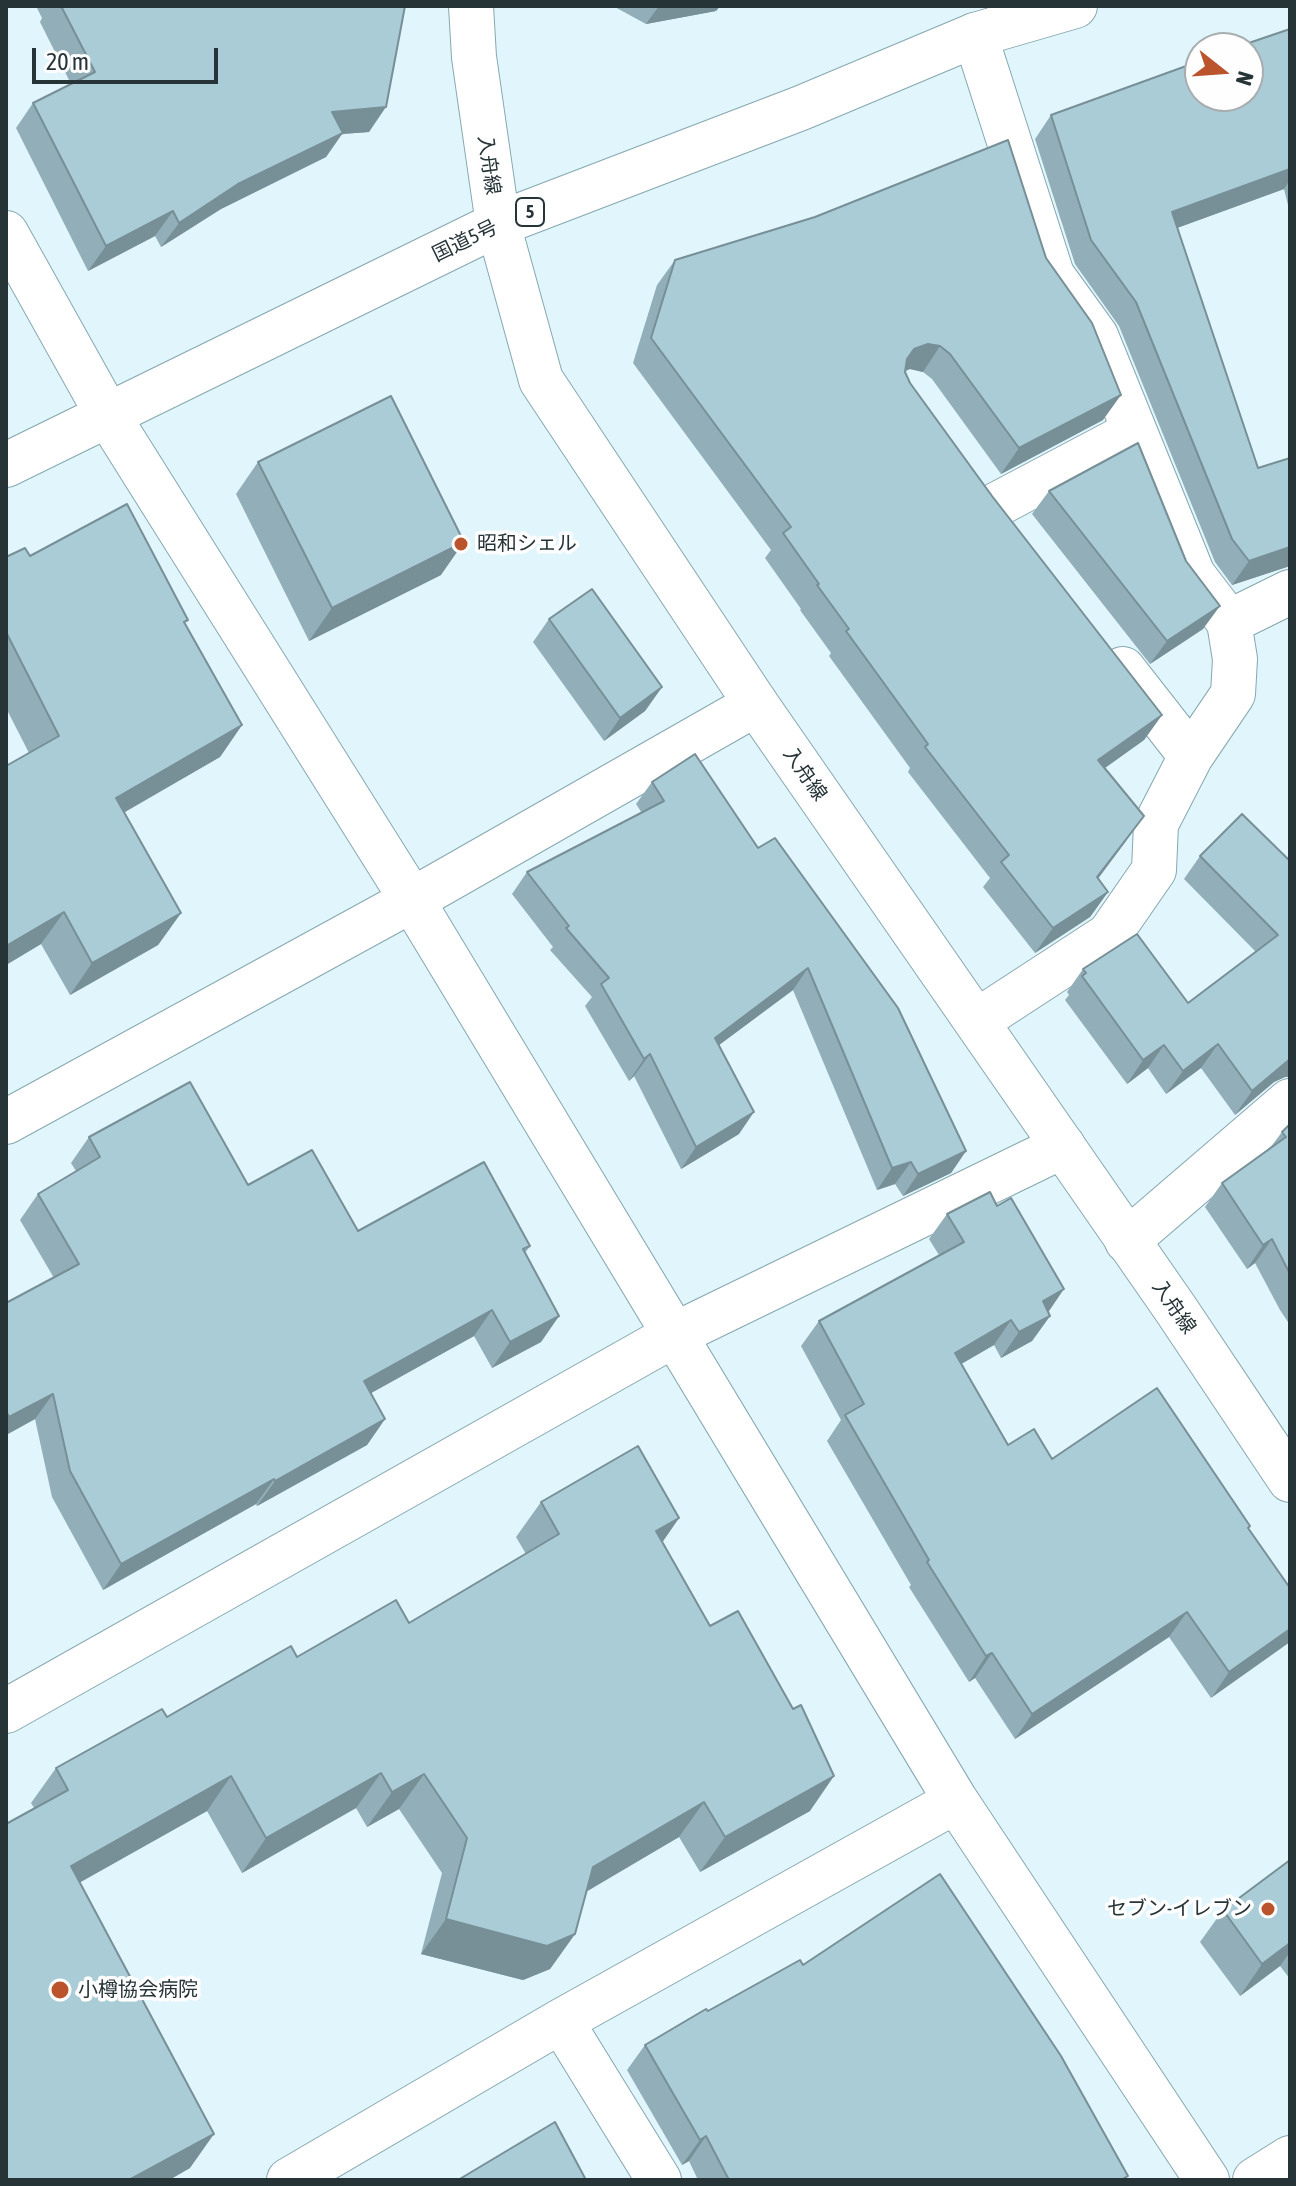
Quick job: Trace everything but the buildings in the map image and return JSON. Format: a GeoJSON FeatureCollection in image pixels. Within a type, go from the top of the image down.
{"type":"FeatureCollection","features":[{"type":"Feature","properties":{"kind":"main road","name":"入舟線"},"geometry":{"type":"LineString","coordinates":[[471,6],[474,57],[498,224],[541,380],[756,704],[1290,1480]]}},
{"type":"Feature","properties":{"kind":"main road","name":"国道5号"},"geometry":{"type":"LineString","coordinates":[[6,465],[498,224],[801,108],[975,35],[1051,9]]}},
{"type":"Feature","properties":{"kind":"main road"},"geometry":{"type":"LineString","coordinates":[[975,35],[1052,275],[1096,336],[1193,575],[1229,622],[1235,659],[1233,694],[1191,756],[1156,824],[1154,870],[1109,935],[977,1021]]}},
{"type":"Feature","properties":{"kind":"main road"},"geometry":{"type":"LineString","coordinates":[[6,233],[107,414],[412,900],[956,1801],[1207,2180]]}},
{"type":"Feature","properties":{"kind":"main road"},"geometry":{"type":"LineString","coordinates":[[967,469],[1004,518],[1134,432]]}},
{"type":"Feature","properties":{"kind":"main road"},"geometry":{"type":"LineString","coordinates":[[1229,622],[1290,592]]}},
{"type":"Feature","properties":{"kind":"main road"},"geometry":{"type":"LineString","coordinates":[[1103,644],[1191,756]]}},
{"type":"Feature","properties":{"kind":"main road"},"geometry":{"type":"LineString","coordinates":[[6,1122],[412,900],[756,704]]}},
{"type":"Feature","properties":{"kind":"main road"},"geometry":{"type":"LineString","coordinates":[[1127,1241],[1290,1101]]}},
{"type":"Feature","properties":{"kind":"main road"},"geometry":{"type":"LineString","coordinates":[[6,1711],[674,1335],[1063,1146]]}},
{"type":"Feature","properties":{"kind":"main road"},"geometry":{"type":"LineString","coordinates":[[289,2180],[561,2021],[956,1801]]}},
{"type":"Feature","properties":{"kind":"main road"},"geometry":{"type":"LineString","coordinates":[[561,2021],[659,2180]]}},
{"type":"Feature","properties":{"kind":"main road"},"geometry":{"type":"LineString","coordinates":[[1255,2180],[1290,2158]]}},
{"type":"Feature","properties":{"kind":"place","name":"昭和シェル"},"geometry":{"type":"Point","coordinates":[461,544]}},
{"type":"Feature","properties":{"kind":"place","name":"セブン-イレブン"},"geometry":{"type":"Point","coordinates":[1268,1909]}},
{"type":"Feature","properties":{"kind":"place","name":"小樽協会病院"},"geometry":{"type":"Point","coordinates":[60,1990]}}]}
